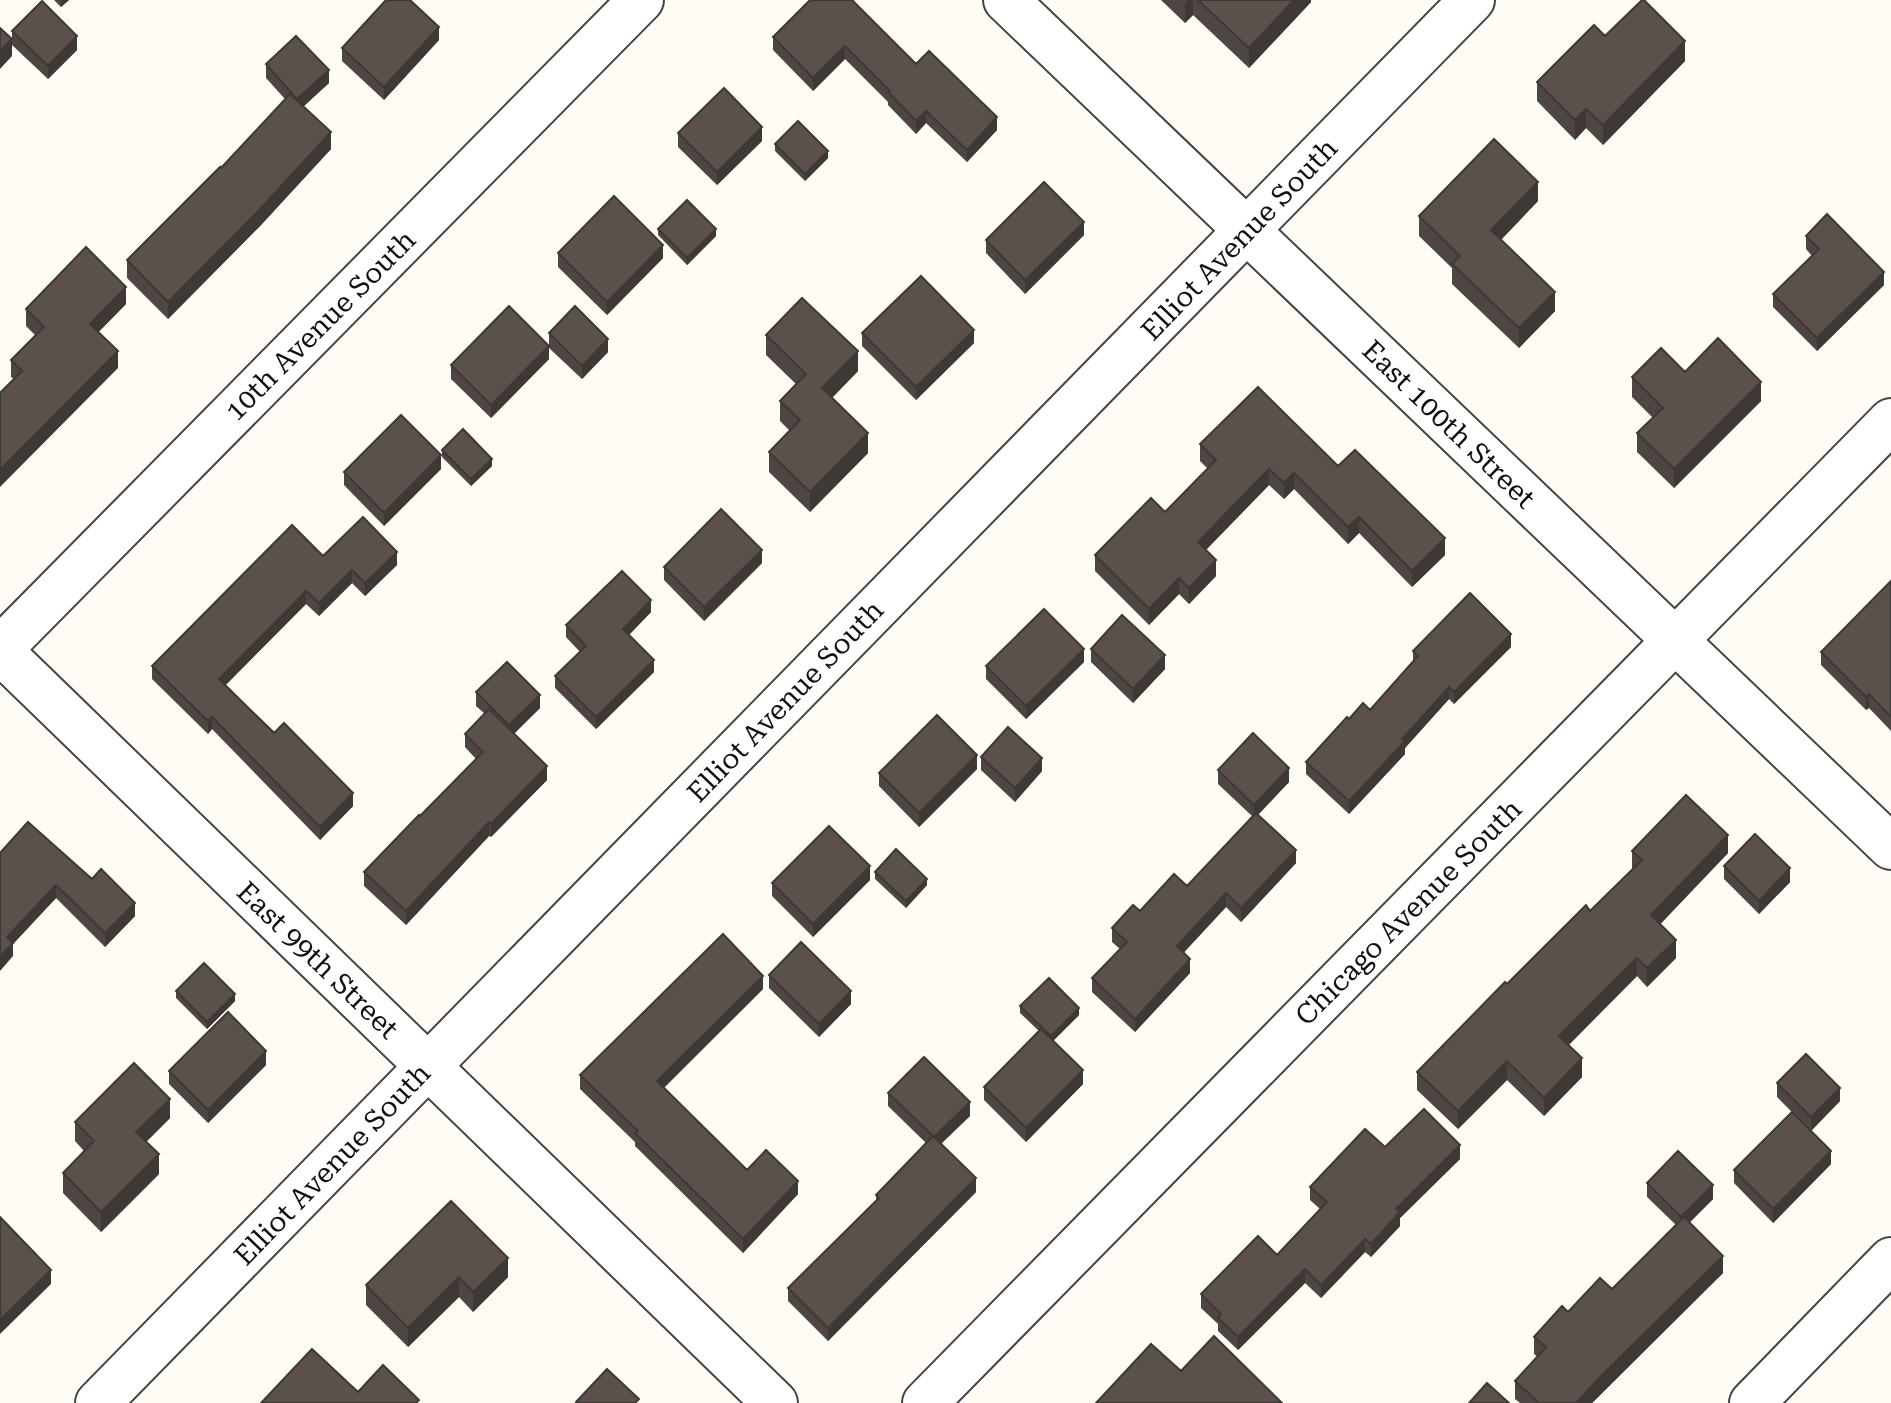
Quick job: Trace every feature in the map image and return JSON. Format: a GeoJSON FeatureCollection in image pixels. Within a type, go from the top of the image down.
{"type":"FeatureCollection","features":[{"type":"Feature","properties":{"kind":"street","name":"10th Avenue South"},"geometry":{"type":"LineString","coordinates":[[0,650],[641,0]]}},
{"type":"Feature","properties":{"kind":"street","name":"East 100th Street"},"geometry":{"type":"LineString","coordinates":[[1006,0],[1891,847]]}},
{"type":"Feature","properties":{"kind":"street","name":"Elliot Avenue South"},"geometry":{"type":"LineString","coordinates":[[98,1403],[1472,0]]}},
{"type":"Feature","properties":{"kind":"street","name":"Chicago Avenue South"},"geometry":{"type":"LineString","coordinates":[[925,1403],[1891,421]]}},
{"type":"Feature","properties":{"kind":"street","name":"East 99th Street"},"geometry":{"type":"LineString","coordinates":[[0,650],[775,1403]]}},
{"type":"Feature","properties":{"kind":"street"},"geometry":{"type":"LineString","coordinates":[[1752,1403],[1891,1260]]}},
{"type":"Feature","properties":{"kind":"building"},"geometry":{"type":"Polygon","coordinates":[[[386,0],[410,0],[439,27],[384,87],[342,48],[386,0]]]}},
{"type":"Feature","properties":{"kind":"building"},"geometry":{"type":"Polygon","coordinates":[[[810,0],[852,0],[916,64],[929,51],[997,117],[967,150],[926,111],[916,121],[845,46],[813,78],[773,37],[810,0]]]}},
{"type":"Feature","properties":{"kind":"building"},"geometry":{"type":"Polygon","coordinates":[[[1198,0],[1294,0],[1249,48],[1198,0]]]}},
{"type":"Feature","properties":{"kind":"building"},"geometry":{"type":"Polygon","coordinates":[[[1642,0],[1685,41],[1603,125],[1586,109],[1575,120],[1537,82],[1594,25],[1605,36],[1642,0]]]}},
{"type":"Feature","properties":{"kind":"building"},"geometry":{"type":"Polygon","coordinates":[[[42,1],[77,36],[48,66],[12,31],[42,1]]]}},
{"type":"Feature","properties":{"kind":"building"},"geometry":{"type":"Polygon","coordinates":[[[0,28],[12,39],[0,51],[0,28]]]}},
{"type":"Feature","properties":{"kind":"building"},"geometry":{"type":"Polygon","coordinates":[[[296,36],[329,70],[297,99],[266,64],[296,36]]]}},
{"type":"Feature","properties":{"kind":"building"},"geometry":{"type":"Polygon","coordinates":[[[724,88],[762,127],[717,172],[678,133],[724,88]]]}},
{"type":"Feature","properties":{"kind":"building"},"geometry":{"type":"Polygon","coordinates":[[[290,94],[331,132],[168,302],[127,260],[221,168],[290,94]]]}},
{"type":"Feature","properties":{"kind":"building"},"geometry":{"type":"Polygon","coordinates":[[[798,121],[828,151],[805,174],[775,144],[798,121]]]}},
{"type":"Feature","properties":{"kind":"building"},"geometry":{"type":"Polygon","coordinates":[[[1494,139],[1538,182],[1491,230],[1555,292],[1519,328],[1452,264],[1460,256],[1419,216],[1494,139]]]}},
{"type":"Feature","properties":{"kind":"building"},"geometry":{"type":"Polygon","coordinates":[[[1044,182],[1084,222],[1025,280],[986,240],[1044,182]]]}},
{"type":"Feature","properties":{"kind":"building"},"geometry":{"type":"Polygon","coordinates":[[[614,196],[663,245],[607,302],[558,253],[614,196]]]}},
{"type":"Feature","properties":{"kind":"building"},"geometry":{"type":"Polygon","coordinates":[[[687,200],[716,229],[687,258],[658,229],[687,200]]]}},
{"type":"Feature","properties":{"kind":"building"},"geometry":{"type":"Polygon","coordinates":[[[1827,214],[1884,272],[1817,338],[1773,294],[1819,249],[1806,236],[1827,214]]]}},
{"type":"Feature","properties":{"kind":"building"},"geometry":{"type":"Polygon","coordinates":[[[86,247],[126,287],[90,324],[118,351],[0,470],[0,393],[22,371],[11,360],[44,327],[26,309],[86,247]]]}},
{"type":"Feature","properties":{"kind":"building"},"geometry":{"type":"Polygon","coordinates":[[[921,276],[974,330],[916,387],[862,333],[921,276]]]}},
{"type":"Feature","properties":{"kind":"building"},"geometry":{"type":"Polygon","coordinates":[[[802,298],[858,351],[822,388],[868,433],[810,492],[769,452],[800,420],[780,401],[806,374],[766,335],[802,298]]]}},
{"type":"Feature","properties":{"kind":"building"},"geometry":{"type":"Polygon","coordinates":[[[509,306],[549,346],[491,405],[451,365],[509,306]]]}},
{"type":"Feature","properties":{"kind":"building"},"geometry":{"type":"Polygon","coordinates":[[[575,306],[608,339],[582,366],[549,333],[575,306]]]}},
{"type":"Feature","properties":{"kind":"building"},"geometry":{"type":"Polygon","coordinates":[[[1718,338],[1761,382],[1674,469],[1637,433],[1663,408],[1632,377],[1661,348],[1685,372],[1718,338]]]}},
{"type":"Feature","properties":{"kind":"building"},"geometry":{"type":"Polygon","coordinates":[[[1258,387],[1338,466],[1355,450],[1445,538],[1412,571],[1359,517],[1348,527],[1294,473],[1284,483],[1269,469],[1198,542],[1216,560],[1189,588],[1179,578],[1149,609],[1095,555],[1151,498],[1165,512],[1216,460],[1200,444],[1258,387]]]}},
{"type":"Feature","properties":{"kind":"building"},"geometry":{"type":"Polygon","coordinates":[[[401,415],[441,455],[384,513],[344,472],[401,415]]]}},
{"type":"Feature","properties":{"kind":"building"},"geometry":{"type":"Polygon","coordinates":[[[463,429],[492,459],[471,479],[442,450],[463,429]]]}},
{"type":"Feature","properties":{"kind":"building"},"geometry":{"type":"Polygon","coordinates":[[[721,509],[762,550],[704,607],[664,567],[721,509]]]}},
{"type":"Feature","properties":{"kind":"building"},"geometry":{"type":"Polygon","coordinates":[[[363,517],[397,552],[365,583],[352,570],[319,603],[306,591],[219,679],[274,733],[284,723],[353,793],[320,827],[212,717],[208,721],[152,666],[292,525],[323,556],[363,517]]]}},
{"type":"Feature","properties":{"kind":"building"},"geometry":{"type":"Polygon","coordinates":[[[622,571],[651,600],[623,629],[654,660],[596,717],[555,676],[586,646],[566,625],[622,571]]]}},
{"type":"Feature","properties":{"kind":"building"},"geometry":{"type":"Polygon","coordinates":[[[1891,581],[1891,717],[1821,652],[1891,581]]]}},
{"type":"Feature","properties":{"kind":"building"},"geometry":{"type":"Polygon","coordinates":[[[1470,593],[1511,634],[1454,692],[1449,687],[1402,739],[1405,741],[1349,801],[1306,762],[1363,703],[1370,710],[1418,656],[1413,651],[1470,593]]]}},
{"type":"Feature","properties":{"kind":"building"},"geometry":{"type":"Polygon","coordinates":[[[1044,609],[1084,649],[1026,706],[986,666],[1044,609]]]}},
{"type":"Feature","properties":{"kind":"building"},"geometry":{"type":"Polygon","coordinates":[[[1122,615],[1165,655],[1133,689],[1091,649],[1122,615]]]}},
{"type":"Feature","properties":{"kind":"building"},"geometry":{"type":"Polygon","coordinates":[[[507,662],[540,695],[509,725],[476,692],[507,662]]]}},
{"type":"Feature","properties":{"kind":"building"},"geometry":{"type":"Polygon","coordinates":[[[489,709],[547,766],[491,824],[489,822],[406,911],[364,872],[483,752],[465,734],[489,709]]]}},
{"type":"Feature","properties":{"kind":"building"},"geometry":{"type":"Polygon","coordinates":[[[937,715],[977,755],[919,813],[879,773],[937,715]]]}},
{"type":"Feature","properties":{"kind":"building"},"geometry":{"type":"Polygon","coordinates":[[[1008,727],[1042,758],[1015,788],[981,757],[1008,727]]]}},
{"type":"Feature","properties":{"kind":"building"},"geometry":{"type":"Polygon","coordinates":[[[1253,733],[1289,768],[1254,805],[1218,770],[1253,733]]]}},
{"type":"Feature","properties":{"kind":"building"},"geometry":{"type":"Polygon","coordinates":[[[1686,795],[1728,835],[1651,915],[1676,940],[1647,968],[1637,958],[1559,1036],[1582,1058],[1544,1098],[1507,1061],[1458,1111],[1417,1072],[1586,905],[1590,911],[1642,860],[1632,851],[1686,795]]]}},
{"type":"Feature","properties":{"kind":"building"},"geometry":{"type":"Polygon","coordinates":[[[1256,813],[1296,850],[1241,908],[1226,893],[1177,946],[1190,959],[1135,1019],[1092,978],[1127,942],[1112,928],[1133,905],[1140,911],[1174,874],[1187,886],[1256,813]]]}},
{"type":"Feature","properties":{"kind":"building"},"geometry":{"type":"Polygon","coordinates":[[[28,822],[92,879],[101,869],[135,903],[105,933],[56,885],[7,937],[13,943],[0,957],[0,853],[28,822]]]}},
{"type":"Feature","properties":{"kind":"building"},"geometry":{"type":"Polygon","coordinates":[[[829,826],[870,866],[813,924],[772,883],[829,826]]]}},
{"type":"Feature","properties":{"kind":"building"},"geometry":{"type":"Polygon","coordinates":[[[1755,834],[1790,868],[1759,901],[1724,866],[1755,834]]]}},
{"type":"Feature","properties":{"kind":"building"},"geometry":{"type":"Polygon","coordinates":[[[896,849],[927,879],[906,901],[875,872],[896,849]]]}},
{"type":"Feature","properties":{"kind":"building"},"geometry":{"type":"Polygon","coordinates":[[[723,934],[763,976],[657,1081],[747,1170],[766,1150],[798,1181],[743,1239],[580,1075],[723,934]]]}},
{"type":"Feature","properties":{"kind":"building"},"geometry":{"type":"Polygon","coordinates":[[[801,942],[851,991],[819,1024],[769,975],[801,942]]]}},
{"type":"Feature","properties":{"kind":"building"},"geometry":{"type":"Polygon","coordinates":[[[204,963],[235,994],[207,1022],[176,991],[204,963]]]}},
{"type":"Feature","properties":{"kind":"building"},"geometry":{"type":"Polygon","coordinates":[[[1049,978],[1079,1008],[1051,1036],[1020,1006],[1049,978]]]}},
{"type":"Feature","properties":{"kind":"building"},"geometry":{"type":"Polygon","coordinates":[[[228,1012],[266,1051],[208,1110],[169,1071],[228,1012]]]}},
{"type":"Feature","properties":{"kind":"building"},"geometry":{"type":"Polygon","coordinates":[[[1041,1029],[1083,1070],[1026,1128],[984,1087],[1041,1029]]]}},
{"type":"Feature","properties":{"kind":"building"},"geometry":{"type":"Polygon","coordinates":[[[1806,1054],[1840,1088],[1811,1117],[1777,1083],[1806,1054]]]}},
{"type":"Feature","properties":{"kind":"building"},"geometry":{"type":"Polygon","coordinates":[[[924,1057],[970,1102],[934,1137],[976,1178],[828,1328],[788,1288],[879,1198],[876,1195],[933,1136],[888,1093],[924,1057]]]}},
{"type":"Feature","properties":{"kind":"building"},"geometry":{"type":"Polygon","coordinates":[[[134,1063],[170,1099],[136,1132],[159,1154],[101,1212],[63,1173],[94,1141],[75,1122],[134,1063]]]}},
{"type":"Feature","properties":{"kind":"building"},"geometry":{"type":"Polygon","coordinates":[[[1424,1109],[1460,1145],[1396,1209],[1400,1212],[1371,1244],[1365,1239],[1321,1285],[1305,1269],[1238,1337],[1218,1318],[1221,1314],[1201,1294],[1258,1236],[1277,1255],[1327,1202],[1310,1187],[1365,1129],[1385,1147],[1424,1109]]]}},
{"type":"Feature","properties":{"kind":"building"},"geometry":{"type":"Polygon","coordinates":[[[1792,1112],[1831,1151],[1773,1209],[1734,1170],[1792,1112]]]}},
{"type":"Feature","properties":{"kind":"building"},"geometry":{"type":"Polygon","coordinates":[[[1678,1151],[1713,1185],[1681,1217],[1647,1183],[1678,1151]]]}},
{"type":"Feature","properties":{"kind":"building"},"geometry":{"type":"Polygon","coordinates":[[[451,1201],[508,1258],[473,1292],[459,1277],[408,1328],[366,1285],[451,1201]]]}},
{"type":"Feature","properties":{"kind":"building"},"geometry":{"type":"Polygon","coordinates":[[[0,1217],[51,1270],[0,1320],[0,1217]]]}},
{"type":"Feature","properties":{"kind":"building"},"geometry":{"type":"Polygon","coordinates":[[[1684,1217],[1723,1256],[1576,1403],[1539,1403],[1515,1381],[1546,1347],[1534,1337],[1562,1306],[1568,1312],[1600,1278],[1612,1289],[1684,1217]]]}},
{"type":"Feature","properties":{"kind":"building"},"geometry":{"type":"Polygon","coordinates":[[[1214,1336],[1282,1403],[1096,1403],[1151,1344],[1181,1371],[1214,1336]]]}},
{"type":"Feature","properties":{"kind":"building"},"geometry":{"type":"Polygon","coordinates":[[[312,1349],[358,1392],[383,1365],[419,1400],[416,1403],[261,1403],[312,1349]]]}},
{"type":"Feature","properties":{"kind":"building"},"geometry":{"type":"Polygon","coordinates":[[[607,1369],[639,1399],[635,1403],[577,1403],[576,1402],[607,1369]]]}},
{"type":"Feature","properties":{"kind":"building"},"geometry":{"type":"Polygon","coordinates":[[[1487,1383],[1509,1403],[1469,1403],[1487,1383]]]}}]}
